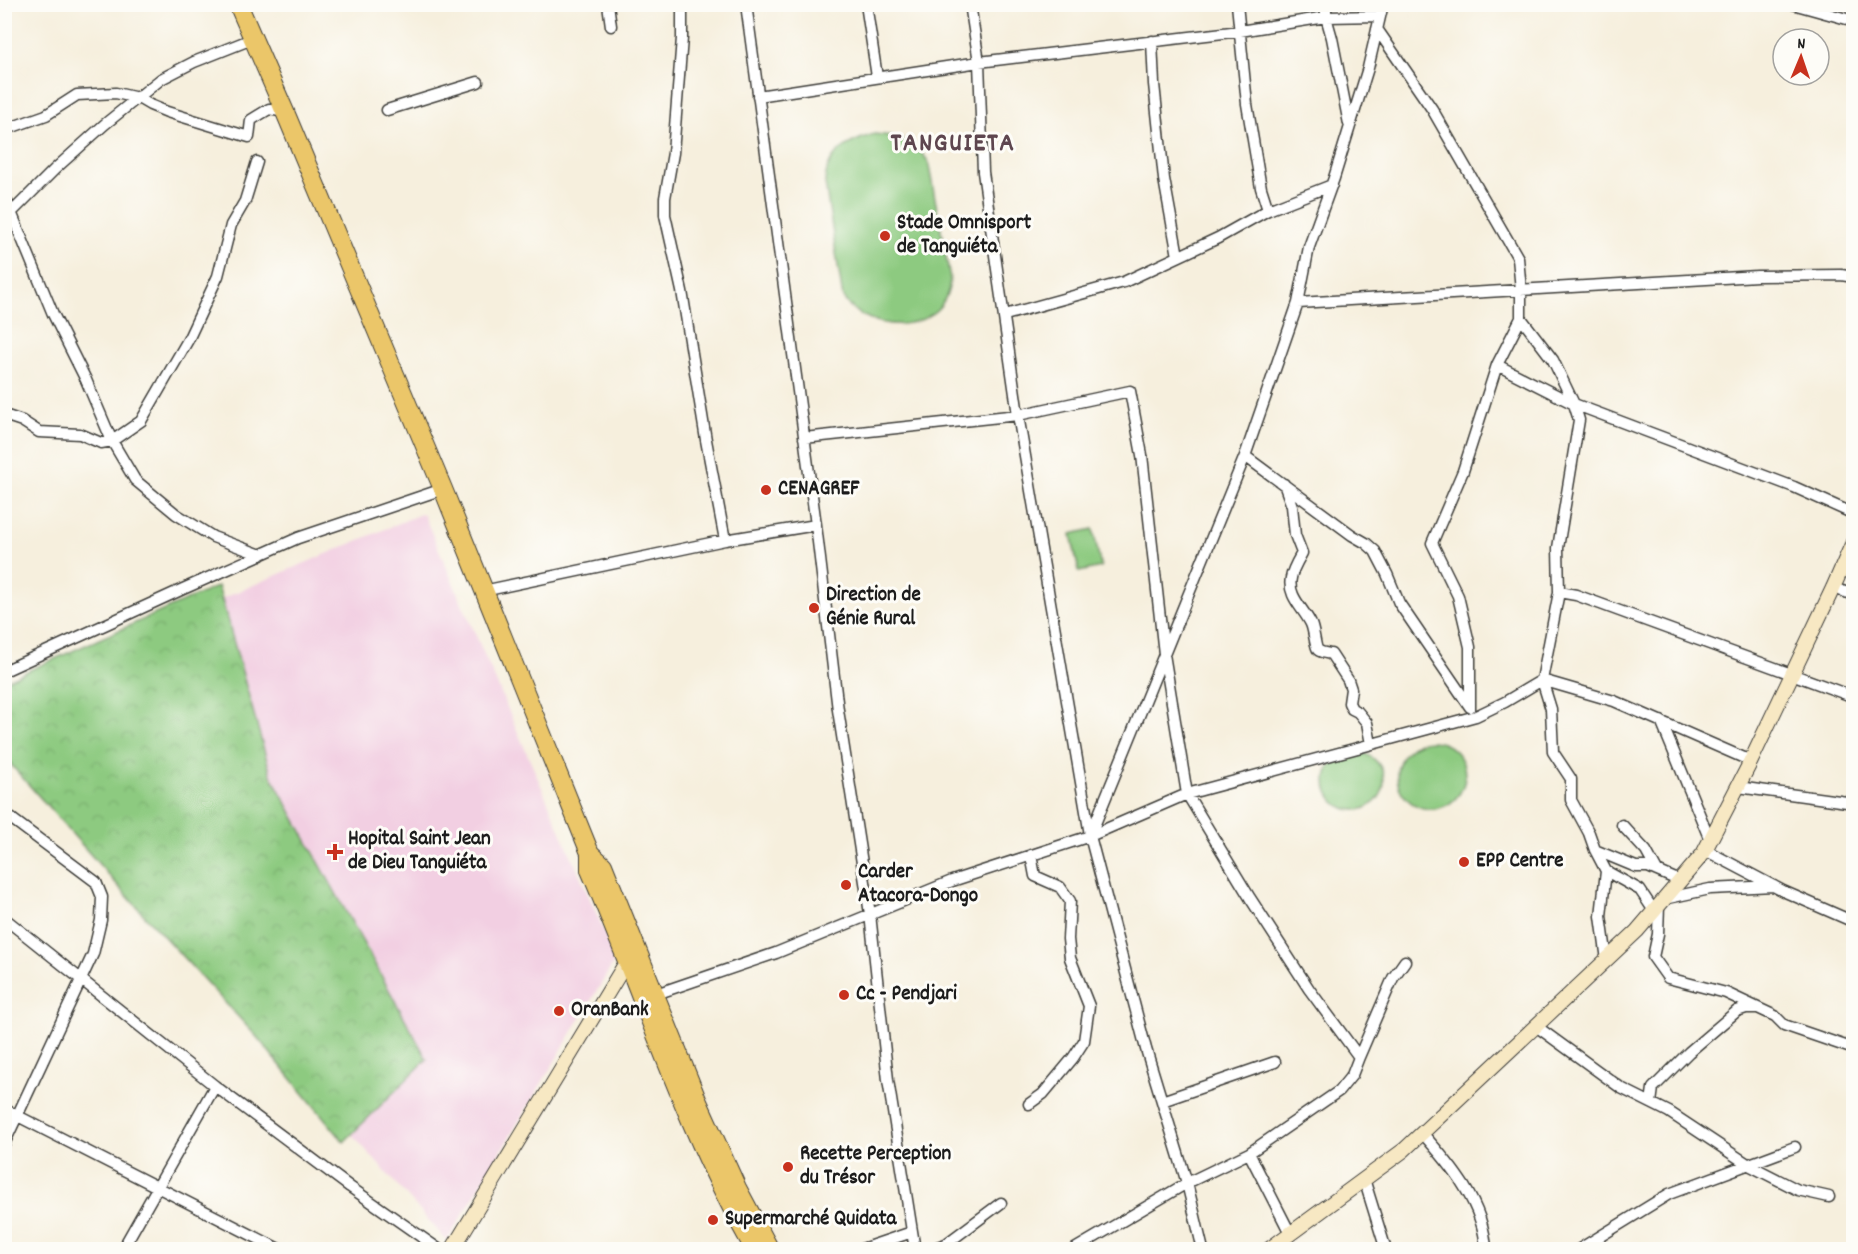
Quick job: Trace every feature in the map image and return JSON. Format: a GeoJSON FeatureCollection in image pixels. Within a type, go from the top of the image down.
{"type":"FeatureCollection","features":[{"type":"Feature","properties":{"kind":"highway"},"geometry":{"type":"LineString","coordinates":[[238,4],[443,489],[590,854],[603,865],[696,1136],[770,1250]]}},
{"type":"Feature","properties":{"kind":"highway"},"geometry":{"type":"LineString","coordinates":[[634,959],[656,994],[755,1250]]}},
{"type":"Feature","properties":{"kind":"street"},"geometry":{"type":"LineString","coordinates":[[608,4],[611,26]]}},
{"type":"Feature","properties":{"kind":"street"},"geometry":{"type":"LineString","coordinates":[[682,4],[682,38],[674,142],[665,198],[665,215],[682,291],[706,440],[726,540]]}},
{"type":"Feature","properties":{"kind":"street"},"geometry":{"type":"LineString","coordinates":[[746,4],[816,525],[838,710],[870,914],[888,1080],[915,1250]]}},
{"type":"Feature","properties":{"kind":"street"},"geometry":{"type":"LineString","coordinates":[[866,4],[877,77]]}},
{"type":"Feature","properties":{"kind":"street"},"geometry":{"type":"LineString","coordinates":[[970,4],[979,62],[983,172],[1018,415],[1090,836],[1146,1049],[1186,1183],[1203,1250]]}},
{"type":"Feature","properties":{"kind":"street"},"geometry":{"type":"LineString","coordinates":[[1237,4],[1247,104],[1261,188],[1268,210]]}},
{"type":"Feature","properties":{"kind":"street"},"geometry":{"type":"LineString","coordinates":[[1326,4],[1326,16],[1350,128]]}},
{"type":"Feature","properties":{"kind":"street"},"geometry":{"type":"LineString","coordinates":[[1090,836],[1245,456],[1298,303],[1309,247],[1350,128],[1368,68],[1383,4]]}},
{"type":"Feature","properties":{"kind":"street"},"geometry":{"type":"LineString","coordinates":[[1793,4],[1854,21]]}},
{"type":"Feature","properties":{"kind":"street"},"geometry":{"type":"LineString","coordinates":[[758,96],[979,62],[1240,31],[1326,16],[1380,16]]}},
{"type":"Feature","properties":{"kind":"street"},"geometry":{"type":"LineString","coordinates":[[1377,28],[1432,109],[1518,258],[1521,318],[1497,364],[1463,471],[1432,543],[1458,596],[1470,647],[1473,712]]}},
{"type":"Feature","properties":{"kind":"street"},"geometry":{"type":"LineString","coordinates":[[9,217],[55,169],[161,79],[194,62],[252,39]]}},
{"type":"Feature","properties":{"kind":"street"},"geometry":{"type":"LineString","coordinates":[[1152,41],[1164,179],[1178,256]]}},
{"type":"Feature","properties":{"kind":"street"},"geometry":{"type":"LineString","coordinates":[[387,110],[478,82]]}},
{"type":"Feature","properties":{"kind":"street"},"geometry":{"type":"LineString","coordinates":[[4,130],[46,115],[76,95],[116,93],[138,98],[166,112],[249,137],[251,120],[269,109],[285,112]]}},
{"type":"Feature","properties":{"kind":"street"},"geometry":{"type":"LineString","coordinates":[[4,415],[22,421],[39,432],[80,434],[101,442],[112,441],[141,421],[188,340],[218,276],[231,225],[245,201],[257,162]]}},
{"type":"Feature","properties":{"kind":"street"},"geometry":{"type":"LineString","coordinates":[[1005,315],[1124,282],[1218,238],[1268,210],[1332,185]]}},
{"type":"Feature","properties":{"kind":"street"},"geometry":{"type":"LineString","coordinates":[[4,195],[9,217],[53,314],[86,380],[112,441],[135,480],[176,514],[213,537],[261,555]]}},
{"type":"Feature","properties":{"kind":"street"},"geometry":{"type":"LineString","coordinates":[[1298,303],[1757,276],[1841,275],[1854,277]]}},
{"type":"Feature","properties":{"kind":"street"},"geometry":{"type":"LineString","coordinates":[[1521,318],[1553,360],[1579,420],[1558,548],[1559,592],[1542,680],[1551,709],[1553,752],[1571,779],[1571,800],[1606,872],[1601,916],[1607,960]]}},
{"type":"Feature","properties":{"kind":"street"},"geometry":{"type":"LineString","coordinates":[[1497,364],[1574,405],[1794,488],[1854,514]]}},
{"type":"Feature","properties":{"kind":"street"},"geometry":{"type":"LineString","coordinates":[[804,438],[1018,415],[1130,392],[1142,455],[1164,654],[1187,794],[1309,989],[1359,1058]]}},
{"type":"Feature","properties":{"kind":"street"},"geometry":{"type":"LineString","coordinates":[[1245,456],[1375,551],[1399,603],[1473,712]]}},
{"type":"Feature","properties":{"kind":"street"},"geometry":{"type":"LineString","coordinates":[[1284,484],[1292,506],[1295,535],[1302,553],[1290,579],[1293,597],[1309,620],[1317,648],[1320,652],[1331,654],[1348,680],[1351,689],[1349,703],[1367,723],[1371,744]]}},
{"type":"Feature","properties":{"kind":"street"},"geometry":{"type":"LineString","coordinates":[[4,671],[298,538],[443,489]]}},
{"type":"Feature","properties":{"kind":"street"},"geometry":{"type":"LineString","coordinates":[[483,591],[726,540],[816,525]]}},
{"type":"Feature","properties":{"kind":"street"},"geometry":{"type":"LineString","coordinates":[[1268,1250],[1285,1241],[1404,1150],[1637,931],[1680,881],[1707,845],[1738,787],[1854,540]]}},
{"type":"Feature","properties":{"kind":"street"},"geometry":{"type":"LineString","coordinates":[[1833,588],[1854,595]]}},
{"type":"Feature","properties":{"kind":"street"},"geometry":{"type":"LineString","coordinates":[[1559,592],[1576,595],[1854,697]]}},
{"type":"Feature","properties":{"kind":"street"},"geometry":{"type":"LineString","coordinates":[[656,994],[776,952],[952,881],[1090,836],[1187,794],[1371,744],[1505,702],[1542,680],[1614,701],[1750,761]]}},
{"type":"Feature","properties":{"kind":"street"},"geometry":{"type":"LineString","coordinates":[[1660,722],[1707,845],[1774,886],[1854,922]]}},
{"type":"Feature","properties":{"kind":"street"},"geometry":{"type":"LineString","coordinates":[[1738,787],[1854,803]]}},
{"type":"Feature","properties":{"kind":"street"},"geometry":{"type":"LineString","coordinates":[[4,813],[96,882],[102,897],[101,920],[93,954],[4,1144]]}},
{"type":"Feature","properties":{"kind":"street"},"geometry":{"type":"LineString","coordinates":[[1622,825],[1646,851],[1657,871]]}},
{"type":"Feature","properties":{"kind":"street"},"geometry":{"type":"LineString","coordinates":[[1595,850],[1636,867],[1648,867],[1680,881]]}},
{"type":"Feature","properties":{"kind":"street"},"geometry":{"type":"LineString","coordinates":[[1029,1104],[1043,1094],[1084,1041],[1089,1006],[1070,958],[1068,939],[1070,901],[1060,887],[1035,876],[1031,855]]}},
{"type":"Feature","properties":{"kind":"street"},"geometry":{"type":"LineString","coordinates":[[1606,872],[1640,890],[1659,905]]}},
{"type":"Feature","properties":{"kind":"street"},"geometry":{"type":"LineString","coordinates":[[1659,905],[1710,889],[1774,886]]}},
{"type":"Feature","properties":{"kind":"street"},"geometry":{"type":"LineString","coordinates":[[1659,905],[1658,934],[1653,957],[1668,978],[1726,993],[1775,1016],[1784,1025],[1854,1049]]}},
{"type":"Feature","properties":{"kind":"street"},"geometry":{"type":"LineString","coordinates":[[4,918],[214,1086],[350,1187],[440,1250]]}},
{"type":"Feature","properties":{"kind":"street"},"geometry":{"type":"LineString","coordinates":[[452,1250],[634,959]]}},
{"type":"Feature","properties":{"kind":"street"},"geometry":{"type":"LineString","coordinates":[[1073,1250],[1186,1183],[1249,1154],[1339,1091],[1352,1076],[1393,978],[1405,961]]}},
{"type":"Feature","properties":{"kind":"street"},"geometry":{"type":"LineString","coordinates":[[1652,1103],[1653,1088],[1689,1052],[1737,1011],[1758,1008]]}},
{"type":"Feature","properties":{"kind":"street"},"geometry":{"type":"LineString","coordinates":[[1536,1026],[1621,1088],[1669,1112],[1749,1165],[1798,1190],[1828,1197]]}},
{"type":"Feature","properties":{"kind":"street"},"geometry":{"type":"LineString","coordinates":[[1162,1101],[1275,1062]]}},
{"type":"Feature","properties":{"kind":"street"},"geometry":{"type":"LineString","coordinates":[[122,1250],[214,1086]]}},
{"type":"Feature","properties":{"kind":"street"},"geometry":{"type":"LineString","coordinates":[[4,1108],[279,1249]]}},
{"type":"Feature","properties":{"kind":"street"},"geometry":{"type":"LineString","coordinates":[[1422,1133],[1449,1163],[1476,1208],[1486,1250]]}},
{"type":"Feature","properties":{"kind":"street"},"geometry":{"type":"LineString","coordinates":[[1578,1250],[1669,1194],[1795,1147]]}},
{"type":"Feature","properties":{"kind":"street"},"geometry":{"type":"LineString","coordinates":[[1249,1154],[1285,1241]]}},
{"type":"Feature","properties":{"kind":"street"},"geometry":{"type":"LineString","coordinates":[[1364,1179],[1386,1250]]}},
{"type":"Feature","properties":{"kind":"street"},"geometry":{"type":"LineString","coordinates":[[929,1250],[946,1244],[1001,1203]]}},
{"type":"Feature","properties":{"kind":"street"},"geometry":{"type":"LineString","coordinates":[[859,1250],[912,1232]]}},
{"type":"Feature","properties":{"kind":"shaded area","name":"Hopital Saint Jean de Dieu Tanguiéta"},"geometry":{"type":"Polygon","coordinates":[[[423,513],[616,959],[447,1241],[5,745],[4,691],[423,513]]]}},
{"type":"Feature","properties":{"kind":"green space"},"geometry":{"type":"Polygon","coordinates":[[[874,134],[891,136],[911,143],[928,161],[950,278],[946,297],[936,310],[922,319],[906,324],[888,324],[871,319],[855,311],[843,298],[825,183],[826,173],[829,164],[840,150],[874,134]]]}},
{"type":"Feature","properties":{"kind":"green space"},"geometry":{"type":"Polygon","coordinates":[[[1093,529],[1101,567],[1079,572],[1071,534],[1093,529]]]}},
{"type":"Feature","properties":{"kind":"green space"},"geometry":{"type":"Polygon","coordinates":[[[218,586],[271,775],[427,1059],[344,1142],[256,1036],[144,915],[5,758],[5,681],[218,586]]]}},
{"type":"Feature","properties":{"kind":"green space"},"geometry":{"type":"Polygon","coordinates":[[[1431,741],[1444,744],[1455,751],[1462,762],[1465,775],[1462,788],[1455,799],[1444,806],[1431,809],[1418,806],[1407,799],[1400,788],[1397,775],[1400,762],[1407,751],[1418,744],[1431,741]]]}},
{"type":"Feature","properties":{"kind":"green space"},"geometry":{"type":"Polygon","coordinates":[[[1355,752],[1371,757],[1379,765],[1384,781],[1379,797],[1371,805],[1355,810],[1339,805],[1331,797],[1326,781],[1331,765],[1339,757],[1355,752]]]}},
{"type":"Feature","properties":{"kind":"place","name":"Stade Omnisport de Tanguiéta"},"geometry":{"type":"Point","coordinates":[885,236]}},
{"type":"Feature","properties":{"kind":"place","name":"CENAGREF"},"geometry":{"type":"Point","coordinates":[766,490]}},
{"type":"Feature","properties":{"kind":"place","name":"Direction de Génie Rural"},"geometry":{"type":"Point","coordinates":[814,608]}},
{"type":"Feature","properties":{"kind":"place","name":"Hopital Saint Jean de Dieu Tanguiéta"},"geometry":{"type":"Point","coordinates":[335,852]}},
{"type":"Feature","properties":{"kind":"place","name":"EPP Centre"},"geometry":{"type":"Point","coordinates":[1464,862]}},
{"type":"Feature","properties":{"kind":"place","name":"Carder Atacora-Dongo"},"geometry":{"type":"Point","coordinates":[846,885]}},
{"type":"Feature","properties":{"kind":"place","name":"Cc - Pendjari"},"geometry":{"type":"Point","coordinates":[844,995]}},
{"type":"Feature","properties":{"kind":"place","name":"OranBank"},"geometry":{"type":"Point","coordinates":[559,1011]}},
{"type":"Feature","properties":{"kind":"place","name":"Recette Perception du Trésor"},"geometry":{"type":"Point","coordinates":[788,1167]}},
{"type":"Feature","properties":{"kind":"place","name":"Supermarché Quidata"},"geometry":{"type":"Point","coordinates":[713,1220]}},
{"type":"Feature","properties":{"kind":"district","name":"TANGUIETA"},"geometry":{"type":"Point","coordinates":[953,144]}}]}
